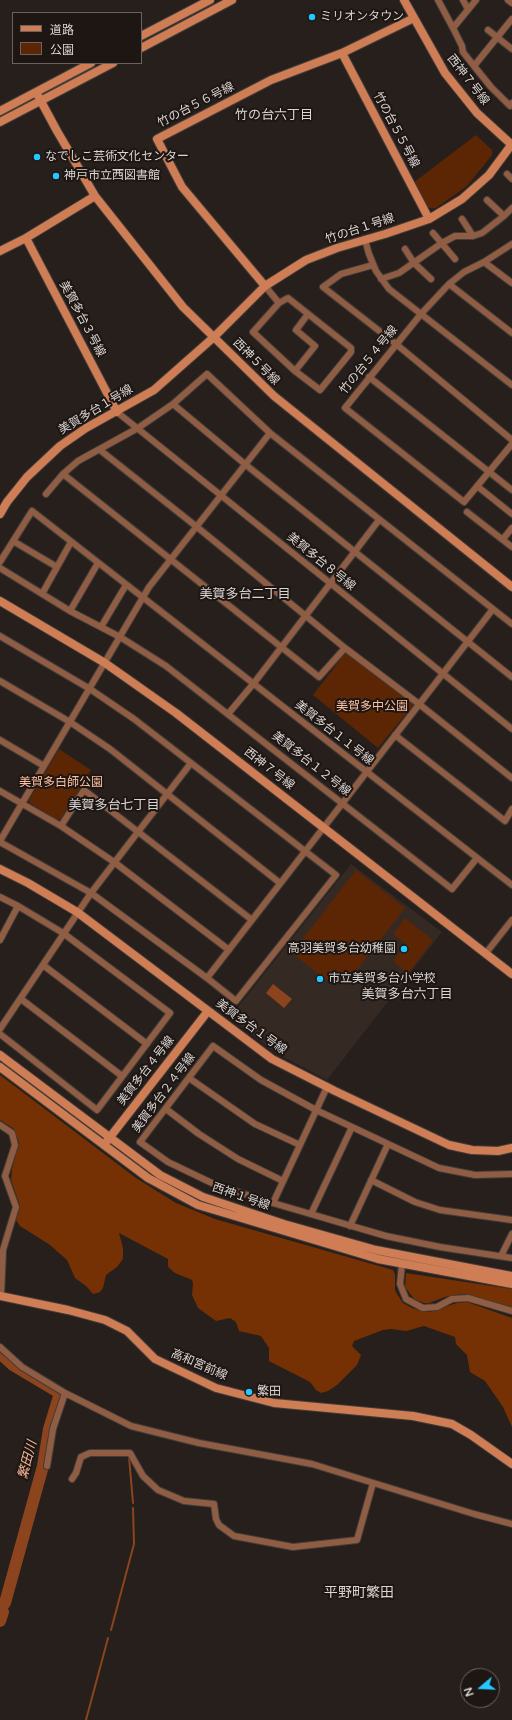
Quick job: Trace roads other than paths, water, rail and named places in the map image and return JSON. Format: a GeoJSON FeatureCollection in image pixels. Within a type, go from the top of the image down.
{"type":"FeatureCollection","features":[{"type":"Feature","properties":{"kind":"street"},"geometry":{"type":"LineString","coordinates":[[142,35],[210,0]]}},
{"type":"Feature","properties":{"kind":"street"},"geometry":{"type":"LineString","coordinates":[[142,47],[232,0]]}},
{"type":"Feature","properties":{"kind":"street","name":"西神７号線"},"geometry":{"type":"LineString","coordinates":[[404,0],[445,73],[477,113],[512,144]]}},
{"type":"Feature","properties":{"kind":"street"},"geometry":{"type":"LineString","coordinates":[[438,0],[462,46],[463,52],[491,87],[510,106],[512,103]]}},
{"type":"Feature","properties":{"kind":"street"},"geometry":{"type":"LineString","coordinates":[[463,0],[468,9]]}},
{"type":"Feature","properties":{"kind":"street"},"geometry":{"type":"LineString","coordinates":[[453,28],[476,0]]}},
{"type":"Feature","properties":{"kind":"street"},"geometry":{"type":"LineString","coordinates":[[508,0],[512,3]]}},
{"type":"Feature","properties":{"kind":"street","name":"竹の台５６号線"},"geometry":{"type":"LineString","coordinates":[[265,286],[182,187],[157,139],[271,80],[342,53],[414,18]]}},
{"type":"Feature","properties":{"kind":"street"},"geometry":{"type":"LineString","coordinates":[[474,66],[512,19]]}},
{"type":"Feature","properties":{"kind":"street"},"geometry":{"type":"LineString","coordinates":[[488,30],[512,49]]}},
{"type":"Feature","properties":{"kind":"street","name":"竹の台５５号線"},"geometry":{"type":"LineString","coordinates":[[342,53],[429,219]]}},
{"type":"Feature","properties":{"kind":"street"},"geometry":{"type":"LineString","coordinates":[[0,111],[89,64]]}},
{"type":"Feature","properties":{"kind":"street"},"geometry":{"type":"LineString","coordinates":[[0,122],[111,64]]}},
{"type":"Feature","properties":{"kind":"street","name":"西神５号線"},"geometry":{"type":"LineString","coordinates":[[36,92],[95,196],[183,307],[274,396],[512,587]]}},
{"type":"Feature","properties":{"kind":"street","name":"竹の台１号線"},"geometry":{"type":"LineString","coordinates":[[214,337],[265,286],[303,261],[337,248],[429,219],[462,199],[489,175],[512,144]]}},
{"type":"Feature","properties":{"kind":"street"},"geometry":{"type":"LineString","coordinates":[[0,251],[26,238],[95,196]]}},
{"type":"Feature","properties":{"kind":"street"},"geometry":{"type":"LineString","coordinates":[[487,200],[504,216]]}},
{"type":"Feature","properties":{"kind":"street"},"geometry":{"type":"LineString","coordinates":[[381,279],[399,272],[455,236],[473,236],[482,233],[512,208]]}},
{"type":"Feature","properties":{"kind":"street"},"geometry":{"type":"LineString","coordinates":[[462,219],[473,236]]}},
{"type":"Feature","properties":{"kind":"street"},"geometry":{"type":"LineString","coordinates":[[433,233],[455,259]]}},
{"type":"Feature","properties":{"kind":"street","name":"美賀多台３号線"},"geometry":{"type":"LineString","coordinates":[[26,238],[117,412]]}},
{"type":"Feature","properties":{"kind":"street"},"geometry":{"type":"LineString","coordinates":[[365,240],[373,265],[388,289],[512,385]]}},
{"type":"Feature","properties":{"kind":"street","name":"竹の台５４号線"},"geometry":{"type":"LineString","coordinates":[[512,244],[484,262],[464,272],[449,284],[421,314],[345,408],[464,502],[512,444]]}},
{"type":"Feature","properties":{"kind":"street"},"geometry":{"type":"LineString","coordinates":[[405,249],[414,263],[431,279]]}},
{"type":"Feature","properties":{"kind":"street"},"geometry":{"type":"LineString","coordinates":[[484,262],[512,283]]}},
{"type":"Feature","properties":{"kind":"street"},"geometry":{"type":"LineString","coordinates":[[373,265],[341,274],[323,287],[396,344],[512,440]]}},
{"type":"Feature","properties":{"kind":"street"},"geometry":{"type":"LineString","coordinates":[[449,284],[512,333]]}},
{"type":"Feature","properties":{"kind":"street"},"geometry":{"type":"LineString","coordinates":[[265,286],[279,304]]}},
{"type":"Feature","properties":{"kind":"street"},"geometry":{"type":"LineString","coordinates":[[288,298],[351,348],[351,352],[320,390],[295,371],[253,332],[279,304],[288,298]]}},
{"type":"Feature","properties":{"kind":"street"},"geometry":{"type":"LineString","coordinates":[[295,371],[315,346],[296,330],[308,314]]}},
{"type":"Feature","properties":{"kind":"street","name":"美賀多台１号線"},"geometry":{"type":"LineString","coordinates":[[0,514],[3,500],[60,446],[86,428],[154,390],[214,337]]}},
{"type":"Feature","properties":{"kind":"street"},"geometry":{"type":"LineString","coordinates":[[46,494],[63,474],[78,462],[138,428],[173,404],[207,374],[270,433],[512,624]]}},
{"type":"Feature","properties":{"kind":"street"},"geometry":{"type":"LineString","coordinates":[[369,377],[512,490]]}},
{"type":"Feature","properties":{"kind":"street"},"geometry":{"type":"LineString","coordinates":[[173,404],[246,465],[512,677]]}},
{"type":"Feature","properties":{"kind":"street","name":"美賀多台８号線"},"geometry":{"type":"LineString","coordinates":[[117,412],[512,729]]}},
{"type":"Feature","properties":{"kind":"street"},"geometry":{"type":"LineString","coordinates":[[0,636],[90,689],[134,719],[336,875],[236,1001],[91,893],[0,841],[90,689],[149,588],[270,433]]}},
{"type":"Feature","properties":{"kind":"street"},"geometry":{"type":"LineString","coordinates":[[100,450],[345,648],[419,704],[512,778]]}},
{"type":"Feature","properties":{"kind":"street"},"geometry":{"type":"LineString","coordinates":[[63,474],[319,677],[345,648]]}},
{"type":"Feature","properties":{"kind":"street"},"geometry":{"type":"LineString","coordinates":[[477,486],[512,514]]}},
{"type":"Feature","properties":{"kind":"street","name":"美賀多台１１号線"},"geometry":{"type":"LineString","coordinates":[[13,541],[32,511],[512,885]]}},
{"type":"Feature","properties":{"kind":"street"},"geometry":{"type":"LineString","coordinates":[[467,512],[512,547]]}},
{"type":"Feature","properties":{"kind":"street"},"geometry":{"type":"LineString","coordinates":[[228,714],[254,683],[280,647],[379,520]]}},
{"type":"Feature","properties":{"kind":"street"},"geometry":{"type":"LineString","coordinates":[[503,539],[512,528]]}},
{"type":"Feature","properties":{"kind":"street"},"geometry":{"type":"LineString","coordinates":[[0,562],[13,541],[57,567]]}},
{"type":"Feature","properties":{"kind":"street"},"geometry":{"type":"LineString","coordinates":[[42,594],[71,542]]}},
{"type":"Feature","properties":{"kind":"street"},"geometry":{"type":"LineString","coordinates":[[70,611],[98,563]]}},
{"type":"Feature","properties":{"kind":"street","name":"美賀多台１２号線"},"geometry":{"type":"LineString","coordinates":[[0,568],[70,611],[120,637],[166,666],[452,889],[477,858]]}},
{"type":"Feature","properties":{"kind":"street"},"geometry":{"type":"LineString","coordinates":[[101,627],[126,585]]}},
{"type":"Feature","properties":{"kind":"street","name":"西神７号線"},"geometry":{"type":"LineString","coordinates":[[0,601],[105,663],[176,713],[512,974]]}},
{"type":"Feature","properties":{"kind":"street"},"geometry":{"type":"LineString","coordinates":[[207,978],[493,609]]}},
{"type":"Feature","properties":{"kind":"street"},"geometry":{"type":"LineString","coordinates":[[0,681],[70,722],[110,748],[280,883]]}},
{"type":"Feature","properties":{"kind":"street"},"geometry":{"type":"LineString","coordinates":[[395,735],[505,821],[512,808]]}},
{"type":"Feature","properties":{"kind":"street"},"geometry":{"type":"LineString","coordinates":[[0,740],[44,766]]}},
{"type":"Feature","properties":{"kind":"street"},"geometry":{"type":"LineString","coordinates":[[0,1029],[77,912],[191,763]]}},
{"type":"Feature","properties":{"kind":"street"},"geometry":{"type":"LineString","coordinates":[[61,826],[84,790],[252,920]]}},
{"type":"Feature","properties":{"kind":"street"},"geometry":{"type":"LineString","coordinates":[[0,791],[61,826],[114,862],[229,950]]}},
{"type":"Feature","properties":{"kind":"street","name":"美賀多台１号線"},"geometry":{"type":"LineString","coordinates":[[0,869],[28,883],[77,912],[272,1059],[449,1145],[472,1150],[498,1151],[512,1148]]}},
{"type":"Feature","properties":{"kind":"street"},"geometry":{"type":"LineString","coordinates":[[0,897],[63,933],[170,1013],[97,1110],[0,1034]]}},
{"type":"Feature","properties":{"kind":"street"},"geometry":{"type":"LineString","coordinates":[[0,940],[18,906]]}},
{"type":"Feature","properties":{"kind":"street"},"geometry":{"type":"LineString","coordinates":[[486,953],[512,922]]}},
{"type":"Feature","properties":{"kind":"street"},"geometry":{"type":"LineString","coordinates":[[43,965],[147,1044]]}},
{"type":"Feature","properties":{"kind":"street"},"geometry":{"type":"LineString","coordinates":[[21,999],[122,1076]]}},
{"type":"Feature","properties":{"kind":"street","name":"美賀多台４号線"},"geometry":{"type":"LineString","coordinates":[[104,1145],[208,1011]]}},
{"type":"Feature","properties":{"kind":"street","name":"美賀多台２４号線"},"geometry":{"type":"LineString","coordinates":[[512,1174],[475,1175],[439,1168],[316,1110],[261,1080],[213,1046],[140,1142],[168,1162],[216,1185],[273,1203],[386,1236],[440,1247],[512,1258]]}},
{"type":"Feature","properties":{"kind":"street","name":"西神１号線"},"geometry":{"type":"LineString","coordinates":[[0,1055],[165,1178],[203,1196],[240,1210],[376,1250],[512,1276]]}},
{"type":"Feature","properties":{"kind":"street","name":"西神１号線"},"geometry":{"type":"LineString","coordinates":[[0,1066],[148,1178],[198,1205],[378,1260],[512,1284]]}},
{"type":"Feature","properties":{"kind":"street"},"geometry":{"type":"LineString","coordinates":[[189,1078],[255,1124],[300,1145]]}},
{"type":"Feature","properties":{"kind":"street"},"geometry":{"type":"LineString","coordinates":[[273,1203],[327,1087]]}},
{"type":"Feature","properties":{"kind":"street"},"geometry":{"type":"LineString","coordinates":[[166,1109],[199,1134],[238,1159],[283,1181]]}},
{"type":"Feature","properties":{"kind":"street"},"geometry":{"type":"LineString","coordinates":[[0,1125],[12,1133],[15,1145],[5,1176],[16,1207],[3,1250],[0,1296]]}},
{"type":"Feature","properties":{"kind":"street"},"geometry":{"type":"LineString","coordinates":[[311,1214],[352,1127]]}},
{"type":"Feature","properties":{"kind":"street"},"geometry":{"type":"LineString","coordinates":[[350,1226],[388,1144]]}},
{"type":"Feature","properties":{"kind":"street"},"geometry":{"type":"LineString","coordinates":[[371,1180],[415,1202],[440,1210],[512,1220]]}},
{"type":"Feature","properties":{"kind":"street"},"geometry":{"type":"LineString","coordinates":[[501,1256],[512,1234]]}},
{"type":"Feature","properties":{"kind":"street"},"geometry":{"type":"LineString","coordinates":[[402,1264],[400,1284],[406,1299],[422,1308],[437,1307],[452,1299],[468,1298],[512,1311]]}},
{"type":"Feature","properties":{"kind":"street","name":"高和宮前線"},"geometry":{"type":"LineString","coordinates":[[0,1296],[68,1310],[105,1320],[127,1331],[156,1359],[216,1388],[274,1403],[413,1416],[452,1424],[471,1435],[512,1464]]}},
{"type":"Feature","properties":{"kind":"street"},"geometry":{"type":"LineString","coordinates":[[0,1347],[22,1367],[65,1393],[131,1426],[199,1443],[312,1464],[512,1524]]}},
{"type":"Feature","properties":{"kind":"street"},"geometry":{"type":"LineString","coordinates":[[47,1466],[53,1429],[65,1393]]}},
{"type":"Feature","properties":{"kind":"street"},"geometry":{"type":"LineString","coordinates":[[72,1479],[76,1473],[81,1457],[90,1453],[130,1453],[143,1476],[158,1490],[184,1501],[214,1504],[216,1519],[219,1525],[234,1536],[293,1547],[357,1540],[373,1483]]}},
{"type":"Feature","properties":{"kind":"waterway","name":"繁田川"},"geometry":{"type":"LineString","coordinates":[[0,1353],[13,1365],[60,1393],[49,1429],[43,1466],[5,1603]]}},
{"type":"Feature","properties":{"kind":"waterway"},"geometry":{"type":"LineString","coordinates":[[129,1457],[133,1503]]}},
{"type":"Feature","properties":{"kind":"waterway"},"geometry":{"type":"LineString","coordinates":[[111,1630],[134,1544],[133,1508]]}},
{"type":"Feature","properties":{"kind":"waterway","name":"繁田川"},"geometry":{"type":"LineString","coordinates":[[0,1621],[3,1612]]}},
{"type":"Feature","properties":{"kind":"waterway"},"geometry":{"type":"LineString","coordinates":[[86,1720],[108,1638]]}},
{"type":"Feature","properties":{"kind":"place","name":"ミリオンタウン"},"geometry":{"type":"Point","coordinates":[312,17]}},
{"type":"Feature","properties":{"kind":"place","name":"なでしこ芸術文化センター"},"geometry":{"type":"Point","coordinates":[37,157]}},
{"type":"Feature","properties":{"kind":"place","name":"神戸市立西図書館"},"geometry":{"type":"Point","coordinates":[56,176]}},
{"type":"Feature","properties":{"kind":"place","name":"高羽美賀多台幼稚園"},"geometry":{"type":"Point","coordinates":[404,949]}},
{"type":"Feature","properties":{"kind":"place","name":"市立美賀多台小学校"},"geometry":{"type":"Point","coordinates":[320,979]}},
{"type":"Feature","properties":{"kind":"place","name":"繁田"},"geometry":{"type":"Point","coordinates":[249,1392]}},
{"type":"Feature","properties":{"kind":"district","name":"竹の台六丁目"},"geometry":{"type":"Point","coordinates":[274,116]}},
{"type":"Feature","properties":{"kind":"district","name":"美賀多台二丁目"},"geometry":{"type":"Point","coordinates":[245,595]}},
{"type":"Feature","properties":{"kind":"district","name":"美賀多台七丁目"},"geometry":{"type":"Point","coordinates":[114,806]}},
{"type":"Feature","properties":{"kind":"district","name":"美賀多台六丁目"},"geometry":{"type":"Point","coordinates":[407,995]}},
{"type":"Feature","properties":{"kind":"district","name":"平野町繁田"},"geometry":{"type":"Point","coordinates":[359,1593]}},
{"type":"Feature","properties":{"kind":"park label","name":"美賀多中公園"},"geometry":{"type":"Point","coordinates":[372,707]}},
{"type":"Feature","properties":{"kind":"park label","name":"美賀多白師公園"},"geometry":{"type":"Point","coordinates":[61,783]}}]}
